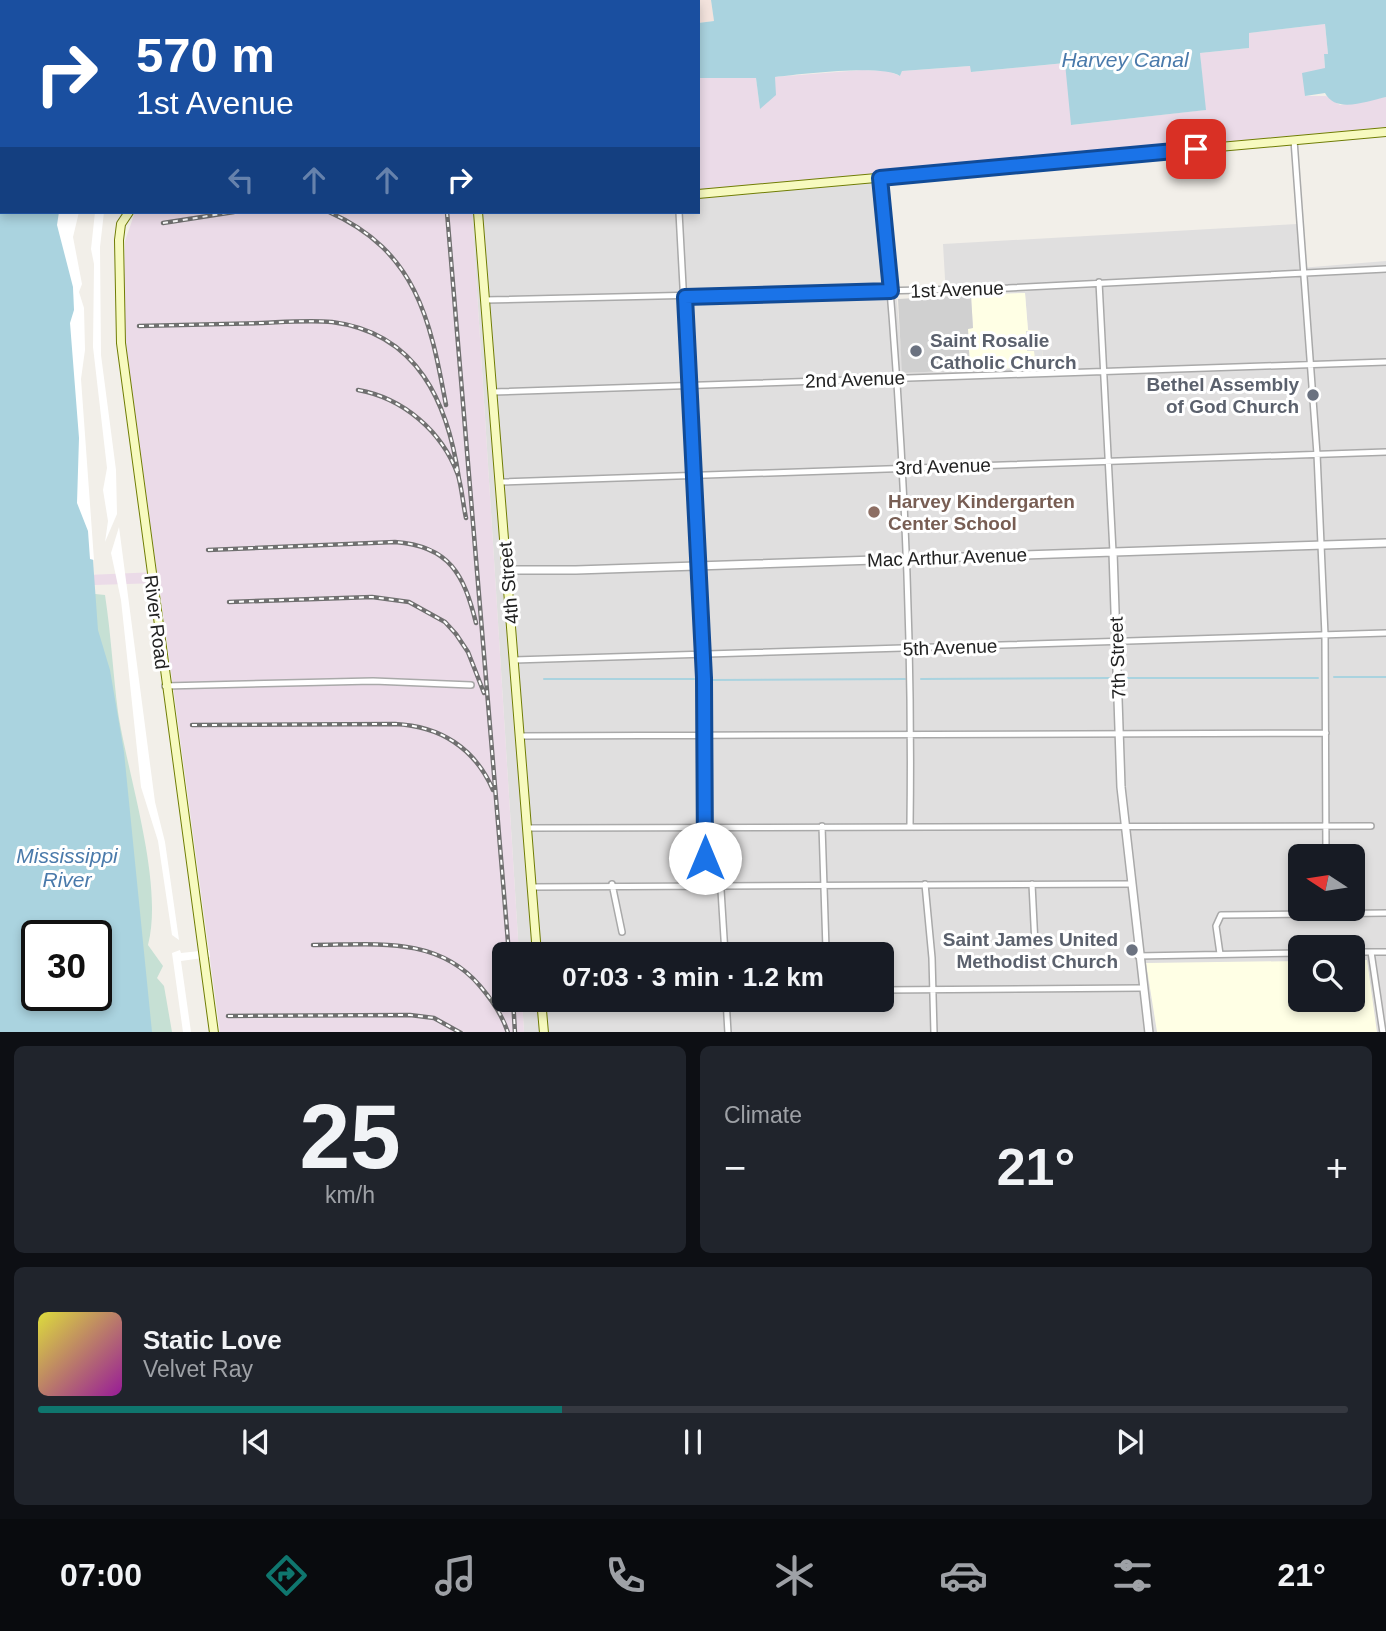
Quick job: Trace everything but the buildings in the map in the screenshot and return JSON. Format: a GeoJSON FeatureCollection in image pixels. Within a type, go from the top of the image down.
{"type":"FeatureCollection","features":[{"type":"Feature","properties":{"kind":"main road"},"geometry":{"type":"LineString","coordinates":[[700,194],[1386,132]]}},
{"type":"Feature","properties":{"kind":"main road","name":"River Road"},"geometry":{"type":"LineString","coordinates":[[127,214],[121,224],[119,240],[121,343],[165,686],[214,1032]]}},
{"type":"Feature","properties":{"kind":"main road","name":"4th Street"},"geometry":{"type":"LineString","coordinates":[[480,214],[536,942]]}},
{"type":"Feature","properties":{"kind":"main road"},"geometry":{"type":"LineString","coordinates":[[542,1012],[544,1032]]}},
{"type":"Feature","properties":{"kind":"street"},"geometry":{"type":"LineString","coordinates":[[1294,140],[1306,275],[1317,454],[1325,635],[1326,844]]}},
{"type":"Feature","properties":{"kind":"street"},"geometry":{"type":"LineString","coordinates":[[880,178],[898,377],[908,559],[913,733],[910,826]]}},
{"type":"Feature","properties":{"kind":"street"},"geometry":{"type":"LineString","coordinates":[[679,214],[703,655],[705,858],[723,901],[725,942]]}},
{"type":"Feature","properties":{"kind":"street","name":"1st Avenue"},"geometry":{"type":"LineString","coordinates":[[485,300],[891,291],[1306,275],[1386,269]]}},
{"type":"Feature","properties":{"kind":"street","name":"7th Street"},"geometry":{"type":"LineString","coordinates":[[1099,282],[1111,461],[1119,733],[1125,825],[1138,956],[1149,1032]]}},
{"type":"Feature","properties":{"kind":"street","name":"2nd Avenue"},"geometry":{"type":"LineString","coordinates":[[493,392],[1386,362]]}},
{"type":"Feature","properties":{"kind":"street","name":"3rd Avenue"},"geometry":{"type":"LineString","coordinates":[[500,482],[1386,452]]}},
{"type":"Feature","properties":{"kind":"street","name":"Mac Arthur Avenue"},"geometry":{"type":"LineString","coordinates":[[507,570],[1386,543]]}},
{"type":"Feature","properties":{"kind":"street","name":"5th Avenue"},"geometry":{"type":"LineString","coordinates":[[514,660],[1386,633]]}},
{"type":"Feature","properties":{"kind":"street"},"geometry":{"type":"LineString","coordinates":[[165,686],[373,681],[471,685]]}},
{"type":"Feature","properties":{"kind":"street"},"geometry":{"type":"LineString","coordinates":[[520,736],[1326,733]]}},
{"type":"Feature","properties":{"kind":"street"},"geometry":{"type":"LineString","coordinates":[[822,826],[826,942]]}},
{"type":"Feature","properties":{"kind":"street"},"geometry":{"type":"LineString","coordinates":[[527,828],[1371,826]]}},
{"type":"Feature","properties":{"kind":"street"},"geometry":{"type":"LineString","coordinates":[[532,887],[612,884],[1132,884]]}},
{"type":"Feature","properties":{"kind":"street"},"geometry":{"type":"LineString","coordinates":[[612,884],[622,932]]}},
{"type":"Feature","properties":{"kind":"street"},"geometry":{"type":"LineString","coordinates":[[925,884],[934,1032]]}},
{"type":"Feature","properties":{"kind":"street"},"geometry":{"type":"LineString","coordinates":[[1032,884],[1035,945]]}},
{"type":"Feature","properties":{"kind":"street"},"geometry":{"type":"LineString","coordinates":[[1220,954],[1216,926],[1221,915],[1386,913]]}},
{"type":"Feature","properties":{"kind":"street"},"geometry":{"type":"LineString","coordinates":[[1365,952],[1386,952]]}},
{"type":"Feature","properties":{"kind":"street"},"geometry":{"type":"LineString","coordinates":[[1371,952],[1382,1032]]}},
{"type":"Feature","properties":{"kind":"street"},"geometry":{"type":"LineString","coordinates":[[1138,956],[1288,953]]}},
{"type":"Feature","properties":{"kind":"street"},"geometry":{"type":"LineString","coordinates":[[894,990],[1142,988]]}},
{"type":"Feature","properties":{"kind":"street"},"geometry":{"type":"LineString","coordinates":[[727,1012],[728,1032]]}},
{"type":"Feature","properties":{"kind":"shaded area"},"geometry":{"type":"Polygon","coordinates":[[[700,0],[711,0],[714,21],[700,23],[700,0]]]}},
{"type":"Feature","properties":{"kind":"shaded area"},"geometry":{"type":"Polygon","coordinates":[[[1325,24],[1328,54],[1324,55],[1325,68],[1305,96],[1326,96],[1340,105],[1386,97],[1386,127],[700,191],[700,78],[756,78],[760,108],[774,77],[862,70],[888,71],[900,76],[902,71],[971,66],[972,72],[1066,63],[1072,125],[1205,110],[1200,53],[1249,48],[1248,33],[1325,24]]]}},
{"type":"Feature","properties":{"kind":"shaded area"},"geometry":{"type":"Polygon","coordinates":[[[886,173],[903,373],[1043,366],[1028,331],[1025,293],[946,296],[943,244],[1297,224],[1300,268],[1386,261],[1386,1032],[524,1032],[523,1012],[894,1012],[894,942],[518,942],[472,214],[700,214],[700,191],[886,173]]]}},
{"type":"Feature","properties":{"kind":"shaded area"},"geometry":{"type":"Polygon","coordinates":[[[134,214],[472,214],[518,942],[492,942],[492,1012],[523,1012],[524,1032],[220,1032],[159,583],[62,586],[64,576],[157,572],[123,327],[125,241],[134,214]]]}},
{"type":"Feature","properties":{"kind":"shaded area"},"geometry":{"type":"Polygon","coordinates":[[[1025,293],[1028,330],[1041,330],[1043,367],[970,370],[968,329],[973,328],[971,295],[1025,293]]]}},
{"type":"Feature","properties":{"kind":"shaded area"},"geometry":{"type":"Polygon","coordinates":[[[971,295],[973,328],[968,329],[970,370],[902,373],[898,299],[971,295]]]}},
{"type":"Feature","properties":{"kind":"shaded area"},"geometry":{"type":"Polygon","coordinates":[[[1041,330],[1043,367],[1030,368],[1029,360],[1035,359],[1034,351],[1027,351],[1026,331],[1041,330]]]}},
{"type":"Feature","properties":{"kind":"shaded area"},"geometry":{"type":"Polygon","coordinates":[[[86,593],[105,595],[118,712],[148,861],[152,920],[148,945],[163,966],[157,978],[164,986],[172,1032],[141,1032],[86,593]]]}},
{"type":"Feature","properties":{"kind":"shaded area"},"geometry":{"type":"Polygon","coordinates":[[[1367,960],[1377,1032],[1157,1032],[1146,963],[1288,961],[1288,1012],[1365,1012],[1367,960]]]}},
{"type":"Feature","properties":{"kind":"water","name":"Harvey Canal"},"geometry":{"type":"Polygon","coordinates":[[[711,0],[1386,0],[1386,97],[1344,105],[1336,103],[1325,93],[1305,96],[1302,73],[1325,68],[1324,54],[1328,54],[1325,24],[1249,33],[1249,48],[1200,53],[1206,110],[1071,125],[1065,63],[971,72],[970,66],[902,71],[900,76],[891,72],[860,70],[775,77],[776,95],[760,109],[756,78],[700,78],[700,23],[714,21],[711,0]]]}},
{"type":"Feature","properties":{"kind":"water","name":"Mississippi River"},"geometry":{"type":"Polygon","coordinates":[[[0,214],[68,214],[98,630],[110,670],[124,752],[152,1032],[0,1032],[0,214]]]}},
{"type":"Feature","properties":{"kind":"pier"},"geometry":{"type":"Polygon","coordinates":[[[59,214],[79,214],[73,237],[82,284],[79,292],[84,308],[85,350],[81,379],[94,560],[90,559],[88,531],[77,503],[79,438],[70,323],[74,310],[73,287],[57,225],[59,214]]]}},
{"type":"Feature","properties":{"kind":"pier"},"geometry":{"type":"Polygon","coordinates":[[[95,214],[104,214],[100,247],[101,355],[116,470],[117,514],[105,542],[108,521],[103,490],[107,468],[93,347],[94,264],[91,249],[95,214]]]}},
{"type":"Feature","properties":{"kind":"pier"},"geometry":{"type":"Polygon","coordinates":[[[119,527],[155,802],[165,842],[179,940],[172,935],[158,841],[141,787],[121,600],[111,553],[119,527]]]}},
{"type":"Feature","properties":{"kind":"pier"},"geometry":{"type":"Polygon","coordinates":[[[180,950],[181,953],[209,950],[210,957],[181,961],[191,1032],[183,1032],[172,953],[180,950]]]}},
{"type":"Feature","properties":{"kind":"waterway"},"geometry":{"type":"LineString","coordinates":[[1334,677],[1386,677]]}},
{"type":"Feature","properties":{"kind":"waterway"},"geometry":{"type":"LineString","coordinates":[[921,679],[1109,678]]}},
{"type":"Feature","properties":{"kind":"waterway"},"geometry":{"type":"LineString","coordinates":[[1126,678],[1318,678]]}},
{"type":"Feature","properties":{"kind":"waterway"},"geometry":{"type":"LineString","coordinates":[[544,679],[697,679]]}},
{"type":"Feature","properties":{"kind":"waterway"},"geometry":{"type":"LineString","coordinates":[[710,680],[905,679]]}},
{"type":"Feature","properties":{"kind":"railway"},"geometry":{"type":"LineString","coordinates":[[163,223],[221,214]]}},
{"type":"Feature","properties":{"kind":"railway"},"geometry":{"type":"LineString","coordinates":[[333,214],[382,246],[400,267],[414,290],[433,344],[446,405]]}},
{"type":"Feature","properties":{"kind":"railway"},"geometry":{"type":"LineString","coordinates":[[447,214],[508,942]]}},
{"type":"Feature","properties":{"kind":"railway"},"geometry":{"type":"LineString","coordinates":[[139,326],[323,321],[362,329],[387,340],[407,356],[424,376],[437,399],[447,424],[459,479]]}},
{"type":"Feature","properties":{"kind":"railway"},"geometry":{"type":"LineString","coordinates":[[358,390],[390,400],[405,409],[419,419],[442,444],[458,475],[466,518]]}},
{"type":"Feature","properties":{"kind":"railway"},"geometry":{"type":"LineString","coordinates":[[208,550],[395,542],[414,545],[442,557],[452,566],[466,591],[476,623]]}},
{"type":"Feature","properties":{"kind":"railway"},"geometry":{"type":"LineString","coordinates":[[229,602],[372,597],[409,602],[445,622],[456,634],[468,652],[484,693]]}},
{"type":"Feature","properties":{"kind":"railway"},"geometry":{"type":"LineString","coordinates":[[192,725],[395,724],[427,729],[466,751],[493,790]]}},
{"type":"Feature","properties":{"kind":"railway"},"geometry":{"type":"LineString","coordinates":[[313,945],[403,946],[444,958],[463,970],[480,986],[496,1008],[508,1032]]}},
{"type":"Feature","properties":{"kind":"railway"},"geometry":{"type":"LineString","coordinates":[[514,1012],[515,1032]]}},
{"type":"Feature","properties":{"kind":"railway"},"geometry":{"type":"LineString","coordinates":[[228,1016],[410,1015],[434,1018],[459,1032]]}},
{"type":"Feature","properties":{"kind":"place","name":"Saint Rosalie Catholic Church"},"geometry":{"type":"Point","coordinates":[916,351]}},
{"type":"Feature","properties":{"kind":"place","name":"Bethel Assembly of God Church"},"geometry":{"type":"Point","coordinates":[1313,395]}},
{"type":"Feature","properties":{"kind":"place","name":"Harvey Kindergarten Center School"},"geometry":{"type":"Point","coordinates":[874,512]}},
{"type":"Feature","properties":{"kind":"place","name":"Saint James United Methodist Church"},"geometry":{"type":"Point","coordinates":[1132,950]}},
{"type":"Feature","properties":{"kind":"route"},"geometry":{"type":"LineString","coordinates":[[705,858],[704,678],[685,297],[891,291],[880,178],[1196,149]]}}]}
